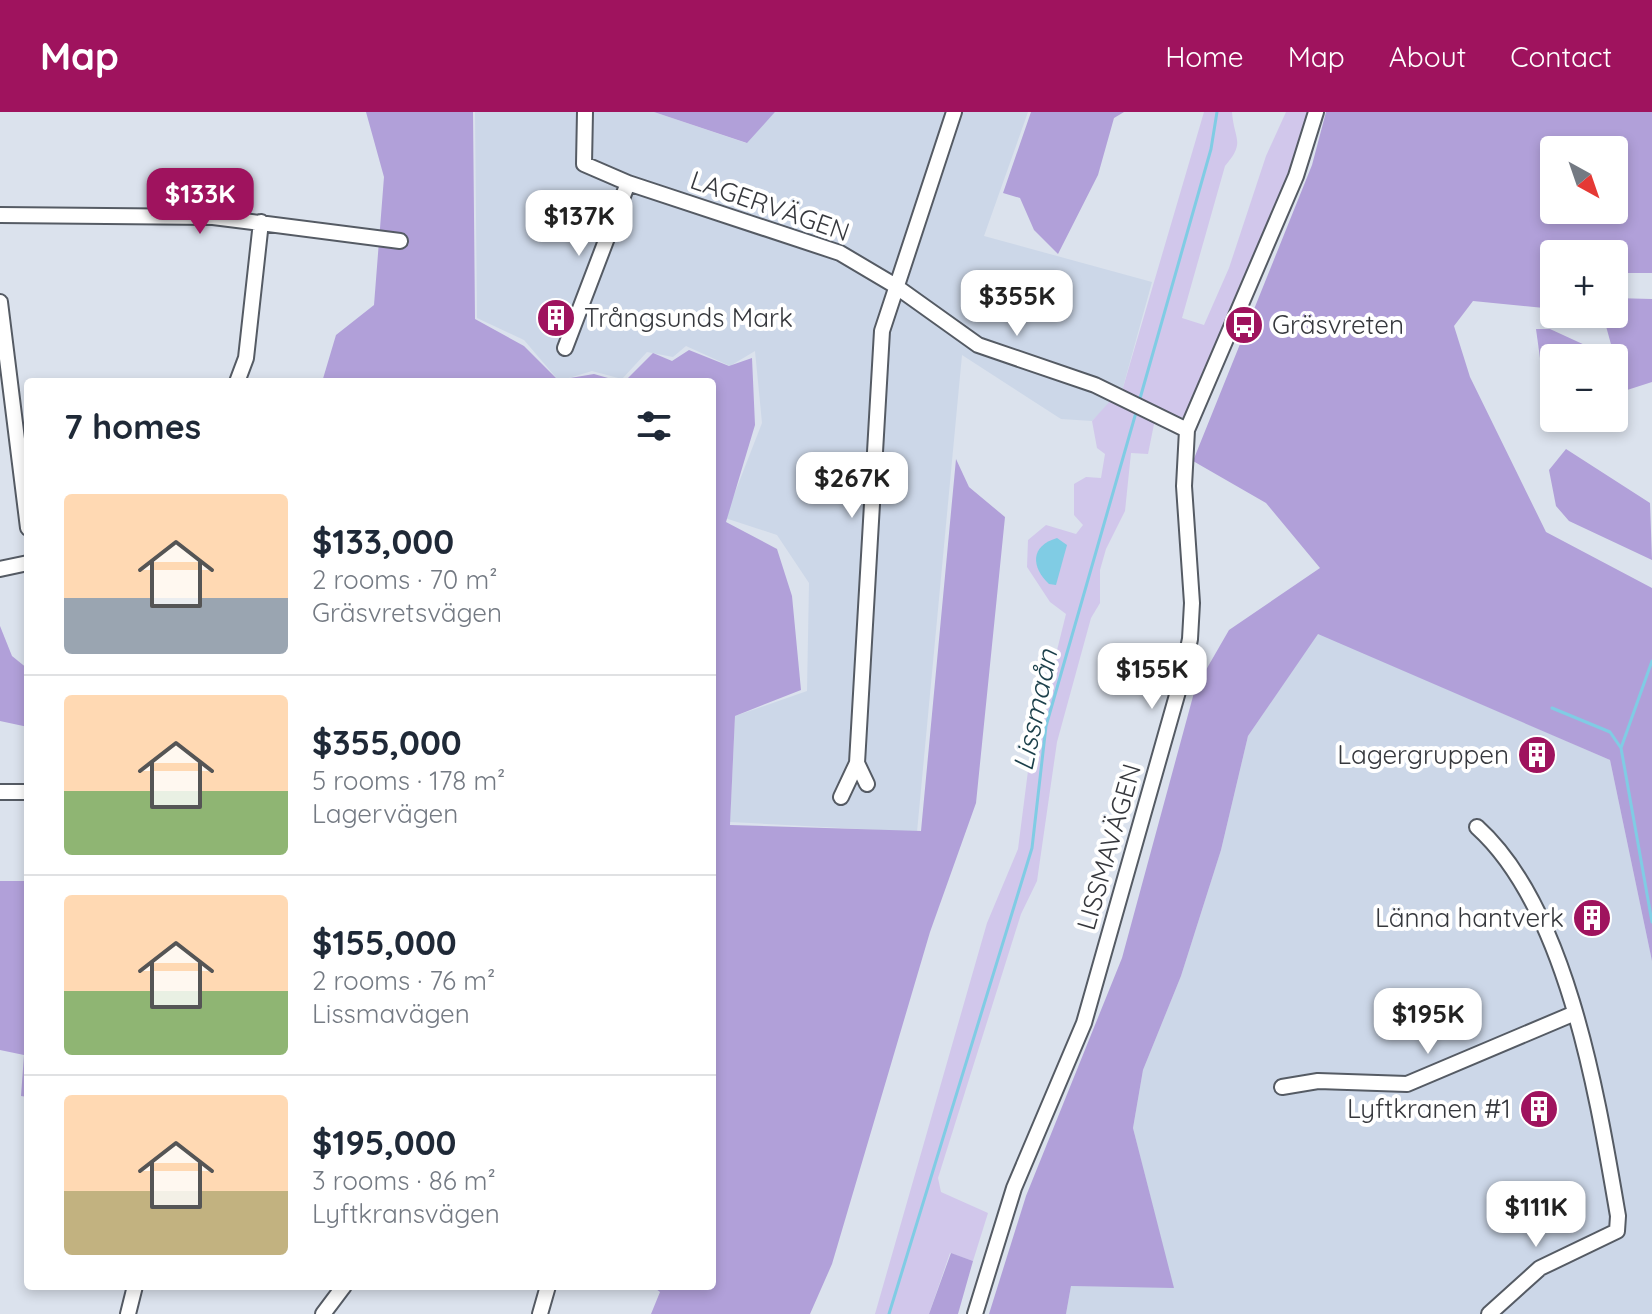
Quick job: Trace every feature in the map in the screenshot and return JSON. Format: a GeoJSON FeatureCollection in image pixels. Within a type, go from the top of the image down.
{"type":"FeatureCollection","features":[{"type":"Feature","properties":{"kind":"street","name":"LAGERVÄGEN"},"geometry":{"type":"LineString","coordinates":[[585,112],[584,164],[628,183],[840,253],[894,285],[978,345],[1095,385],[1187,430]]}},
{"type":"Feature","properties":{"kind":"street"},"geometry":{"type":"LineString","coordinates":[[841,797],[857,763],[882,331],[894,285],[954,112]]}},
{"type":"Feature","properties":{"kind":"street","name":"LISSMAVÄGEN"},"geometry":{"type":"LineString","coordinates":[[975,1314],[1014,1188],[1084,1023],[1181,681],[1190,639],[1192,603],[1184,486],[1187,430],[1296,176],[1316,112]]}},
{"type":"Feature","properties":{"kind":"street"},"geometry":{"type":"LineString","coordinates":[[565,348],[628,183]]}},
{"type":"Feature","properties":{"kind":"street"},"geometry":{"type":"LineString","coordinates":[[0,215],[91,213],[213,217],[400,241]]}},
{"type":"Feature","properties":{"kind":"street"},"geometry":{"type":"LineString","coordinates":[[238,378],[246,358],[261,222]]}},
{"type":"Feature","properties":{"kind":"street"},"geometry":{"type":"LineString","coordinates":[[0,302],[24,496]]}},
{"type":"Feature","properties":{"kind":"street"},"geometry":{"type":"LineString","coordinates":[[0,569],[24,564]]}},
{"type":"Feature","properties":{"kind":"street"},"geometry":{"type":"LineString","coordinates":[[857,763],[867,784]]}},
{"type":"Feature","properties":{"kind":"street"},"geometry":{"type":"LineString","coordinates":[[0,792],[24,792]]}},
{"type":"Feature","properties":{"kind":"street"},"geometry":{"type":"LineString","coordinates":[[1477,827],[1492,840],[1539,919],[1575,1013],[1618,1216],[1617,1231],[1540,1268],[1489,1314]]}},
{"type":"Feature","properties":{"kind":"street"},"geometry":{"type":"LineString","coordinates":[[1282,1087],[1318,1081],[1407,1084],[1575,1013]]}},
{"type":"Feature","properties":{"kind":"street"},"geometry":{"type":"LineString","coordinates":[[128,1314],[134,1290]]}},
{"type":"Feature","properties":{"kind":"street"},"geometry":{"type":"LineString","coordinates":[[323,1314],[341,1290]]}},
{"type":"Feature","properties":{"kind":"street"},"geometry":{"type":"LineString","coordinates":[[540,1314],[547,1290]]}},
{"type":"Feature","properties":{"kind":"shaded area"},"geometry":{"type":"Polygon","coordinates":[[[366,112],[473,112],[475,319],[524,346],[556,378],[323,378],[336,335],[374,305],[384,177],[366,112]]]}},
{"type":"Feature","properties":{"kind":"shaded area"},"geometry":{"type":"Polygon","coordinates":[[[475,112],[654,112],[746,143],[775,112],[1028,112],[984,236],[1152,282],[1122,391],[1092,421],[1061,419],[962,355],[917,832],[730,822],[735,716],[807,691],[809,583],[777,535],[725,518],[762,423],[755,351],[730,366],[686,346],[673,357],[647,352],[623,378],[592,371],[569,378],[556,378],[524,340],[477,318],[475,112]]]}},
{"type":"Feature","properties":{"kind":"shaded area"},"geometry":{"type":"Polygon","coordinates":[[[654,112],[775,112],[747,143],[654,112]]]}},
{"type":"Feature","properties":{"kind":"shaded area"},"geometry":{"type":"Polygon","coordinates":[[[1031,112],[1124,112],[1114,118],[1098,175],[1058,254],[1034,230],[1020,198],[1003,193],[1031,112]]]}},
{"type":"Feature","properties":{"kind":"shaded area"},"geometry":{"type":"Polygon","coordinates":[[[1204,112],[1232,112],[1237,146],[1225,166],[1182,318],[1204,325],[1229,268],[1266,156],[1286,112],[1310,112],[1294,162],[1190,409],[1183,417],[1176,418],[1122,391],[1204,112]]]}},
{"type":"Feature","properties":{"kind":"shaded area"},"geometry":{"type":"Polygon","coordinates":[[[1326,112],[1652,112],[1652,273],[1628,273],[1628,240],[1540,240],[1540,308],[1473,301],[1454,326],[1470,377],[1546,532],[1652,588],[1652,961],[1610,760],[1318,634],[1248,736],[1221,850],[1181,976],[1143,1070],[1133,1128],[1174,1288],[1071,1286],[1066,1314],[989,1314],[1026,1196],[1122,958],[1195,689],[1229,630],[1320,568],[1266,503],[1193,461],[1312,165],[1326,112]]]}},
{"type":"Feature","properties":{"kind":"shaded area"},"geometry":{"type":"Polygon","coordinates":[[[1628,298],[1652,299],[1652,382],[1628,390],[1628,344],[1611,344],[1606,328],[1628,328],[1628,298]]]}},
{"type":"Feature","properties":{"kind":"shaded area"},"geometry":{"type":"Polygon","coordinates":[[[1536,329],[1550,329],[1583,344],[1540,344],[1540,358],[1536,329]]]}},
{"type":"Feature","properties":{"kind":"shaded area"},"geometry":{"type":"Polygon","coordinates":[[[689,350],[729,366],[752,358],[755,425],[726,522],[777,549],[792,596],[801,690],[735,716],[730,825],[921,831],[956,459],[969,487],[1005,517],[976,803],[930,932],[832,1264],[810,1314],[651,1314],[660,1292],[657,1290],[716,1290],[716,378],[628,378],[653,353],[672,361],[689,350]]]}},
{"type":"Feature","properties":{"kind":"shaded area"},"geometry":{"type":"Polygon","coordinates":[[[594,374],[608,378],[570,378],[594,374]]]}},
{"type":"Feature","properties":{"kind":"shaded area"},"geometry":{"type":"Polygon","coordinates":[[[1112,399],[1155,419],[1148,454],[1131,453],[1125,511],[1106,549],[1100,570],[1100,603],[1091,618],[1057,742],[1037,881],[1021,914],[938,1178],[941,1192],[988,1213],[973,1261],[950,1253],[929,1314],[875,1314],[987,923],[1018,849],[1029,763],[1066,614],[1050,602],[1027,567],[1028,540],[1046,525],[1076,534],[1083,525],[1074,515],[1074,484],[1086,477],[1101,478],[1105,454],[1097,448],[1092,421],[1112,399]]]}},
{"type":"Feature","properties":{"kind":"shaded area"},"geometry":{"type":"Polygon","coordinates":[[[1566,449],[1650,503],[1652,560],[1569,521],[1556,506],[1549,470],[1566,449]]]}},
{"type":"Feature","properties":{"kind":"shaded area"},"geometry":{"type":"Polygon","coordinates":[[[0,626],[12,656],[24,666],[24,726],[0,721],[0,626]]]}},
{"type":"Feature","properties":{"kind":"shaded area"},"geometry":{"type":"Polygon","coordinates":[[[1318,633],[1610,760],[1652,961],[1652,1314],[1066,1314],[1071,1286],[1173,1287],[1133,1128],[1143,1070],[1181,976],[1221,850],[1248,736],[1318,633]]]}},
{"type":"Feature","properties":{"kind":"shaded area"},"geometry":{"type":"Polygon","coordinates":[[[0,881],[24,881],[24,1055],[0,1050],[0,881]]]}},
{"type":"Feature","properties":{"kind":"shaded area"},"geometry":{"type":"Polygon","coordinates":[[[24,1055],[24,1096],[21,1096],[24,1055]]]}},
{"type":"Feature","properties":{"kind":"shaded area"},"geometry":{"type":"Polygon","coordinates":[[[951,1253],[973,1261],[958,1314],[929,1314],[951,1253]]]}},
{"type":"Feature","properties":{"kind":"water"},"geometry":{"type":"Polygon","coordinates":[[[1057,538],[1067,545],[1056,585],[1049,584],[1043,577],[1036,558],[1042,546],[1057,538]]]}},
{"type":"Feature","properties":{"kind":"waterway","name":"Lissmaån"},"geometry":{"type":"LineString","coordinates":[[1139,402],[1211,149],[1217,112]]}},
{"type":"Feature","properties":{"kind":"waterway","name":"Lissmaån"},"geometry":{"type":"LineString","coordinates":[[889,1314],[1032,848],[1046,726],[1137,409]]}},
{"type":"Feature","properties":{"kind":"waterway"},"geometry":{"type":"LineString","coordinates":[[1552,708],[1610,732],[1621,748],[1652,661]]}},
{"type":"Feature","properties":{"kind":"waterway"},"geometry":{"type":"LineString","coordinates":[[1621,748],[1652,922]]}},
{"type":"Feature","properties":{"kind":"place","name":"Trångsunds Mark"},"geometry":{"type":"Point","coordinates":[556,318]}},
{"type":"Feature","properties":{"kind":"place","name":"Gräsvreten"},"geometry":{"type":"Point","coordinates":[1244,325]}},
{"type":"Feature","properties":{"kind":"place","name":"Lagergruppen"},"geometry":{"type":"Point","coordinates":[1537,755]}},
{"type":"Feature","properties":{"kind":"place","name":"Länna hantverk"},"geometry":{"type":"Point","coordinates":[1592,918]}},
{"type":"Feature","properties":{"kind":"place","name":"Lyftkranen #1"},"geometry":{"type":"Point","coordinates":[1539,1109]}}]}
